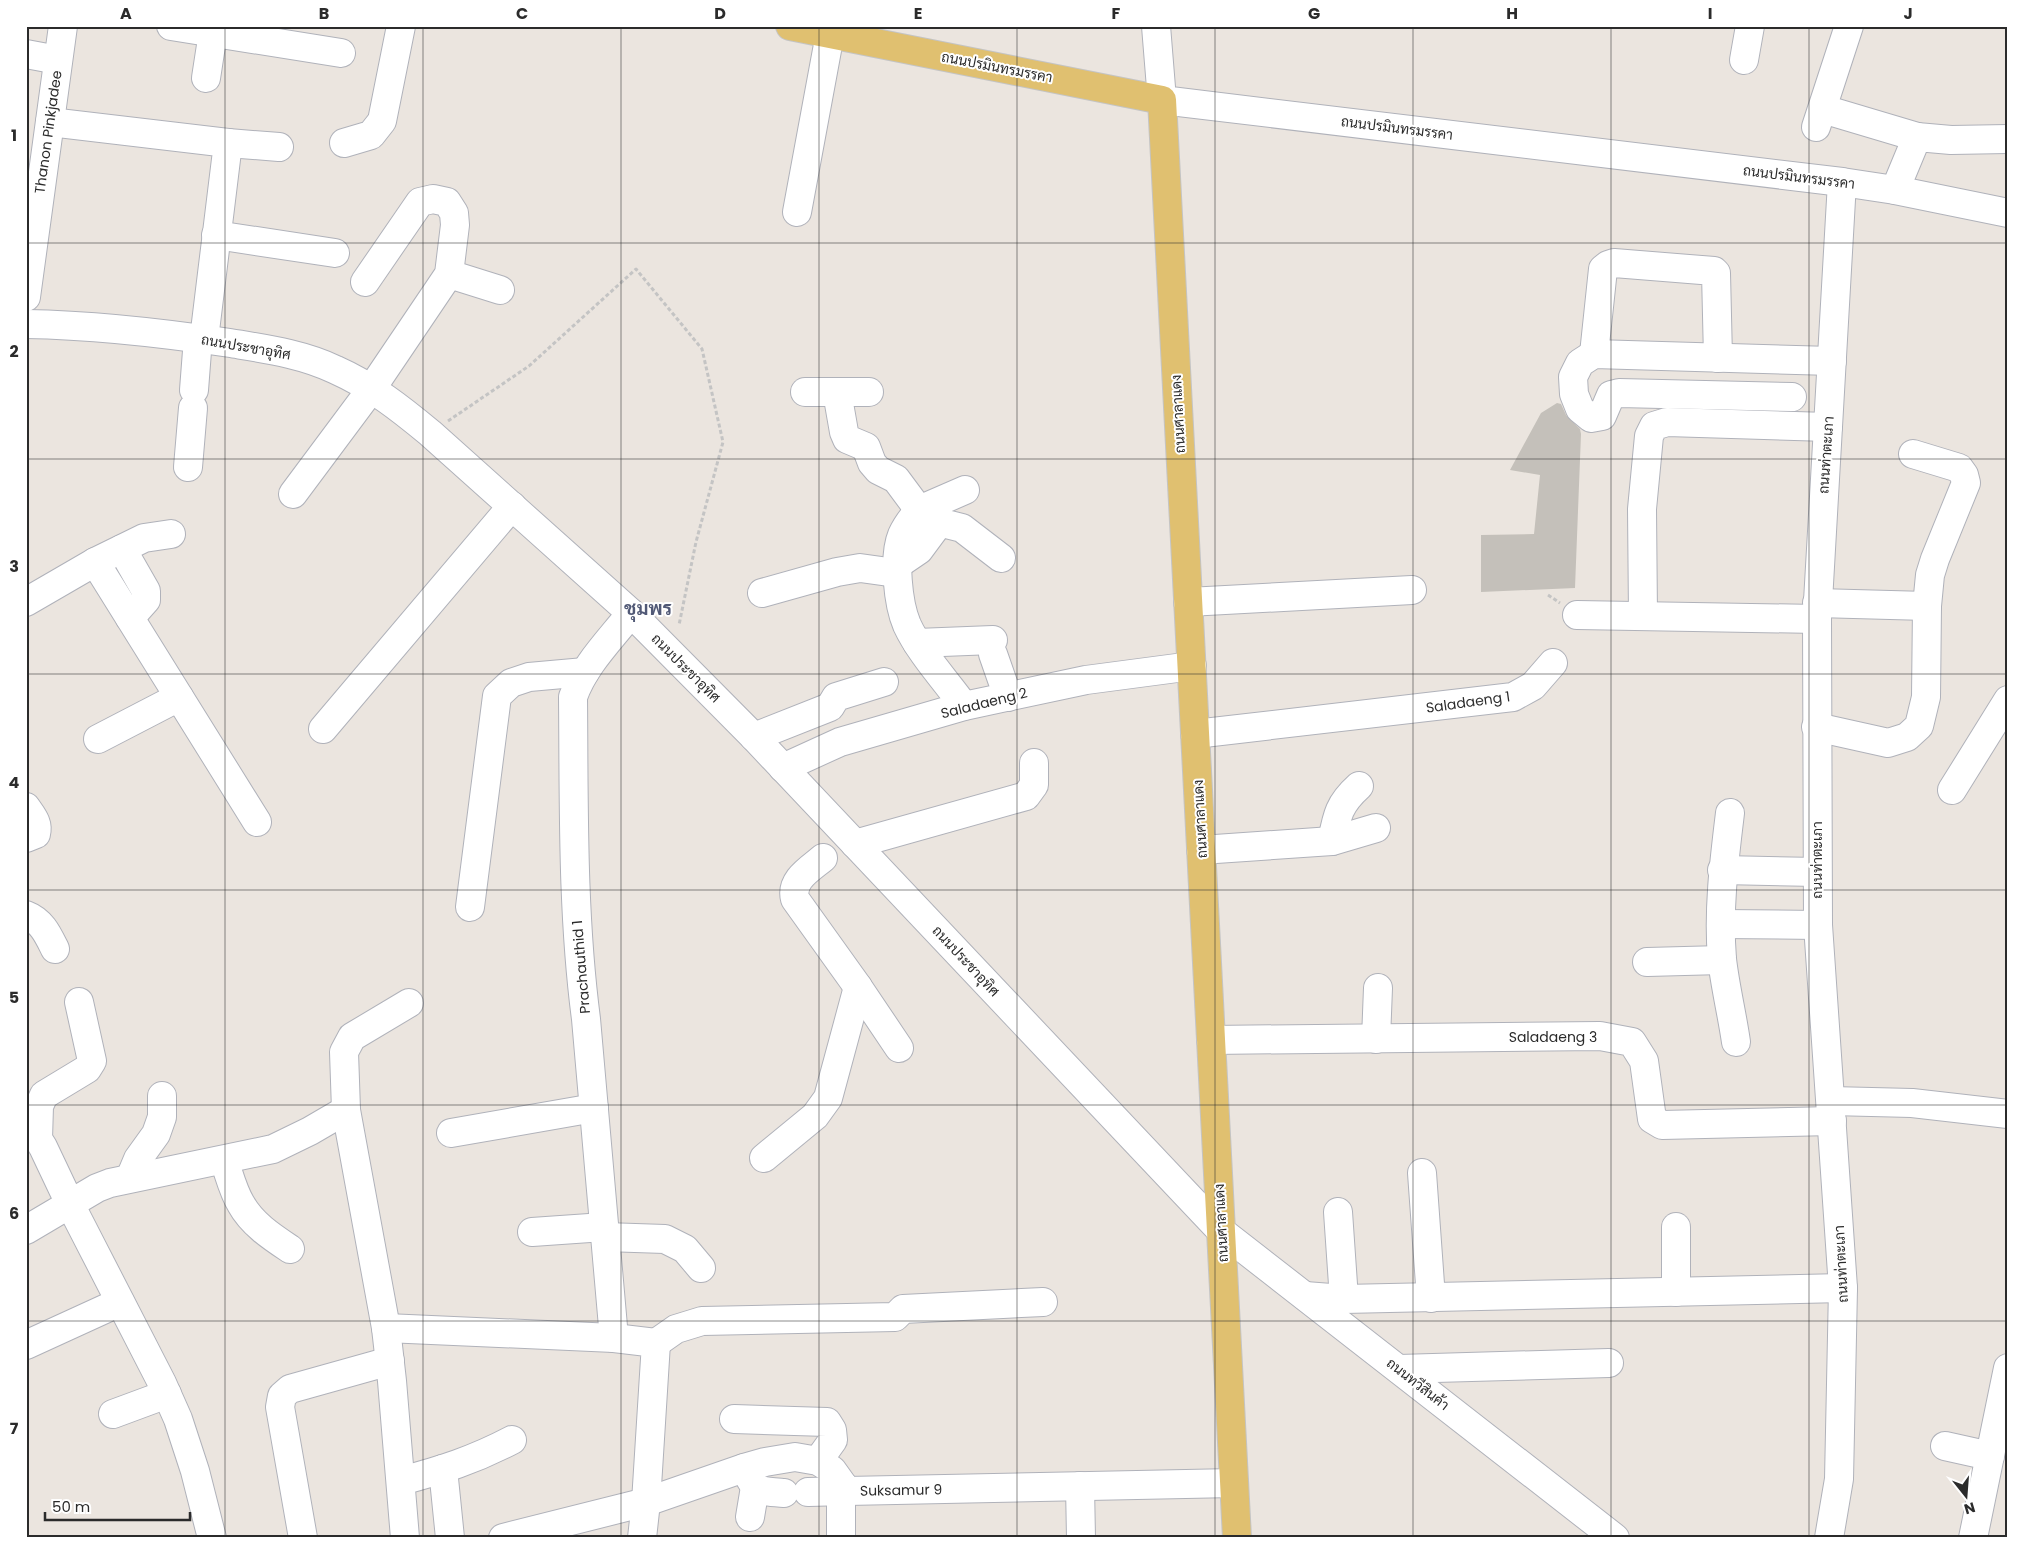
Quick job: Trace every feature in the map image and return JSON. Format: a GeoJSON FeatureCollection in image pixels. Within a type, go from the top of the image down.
{"type":"FeatureCollection","features":[{"type":"Feature","properties":{"kind":"main road","name":"ถนนปรมินทรมรรคา"},"geometry":{"type":"LineString","coordinates":[[790,26],[1162,100]]}},
{"type":"Feature","properties":{"kind":"main road","name":"ถนนศาลาแดง"},"geometry":{"type":"LineString","coordinates":[[1162,100],[1237,1538]]}},
{"type":"Feature","properties":{"kind":"street","name":"Thanon Pinkjadee"},"geometry":{"type":"LineString","coordinates":[[26,297],[63,26]]}},
{"type":"Feature","properties":{"kind":"street"},"geometry":{"type":"LineString","coordinates":[[171,26],[214,30],[341,54]]}},
{"type":"Feature","properties":{"kind":"street"},"geometry":{"type":"LineString","coordinates":[[344,143],[371,135],[382,121],[401,26]]}},
{"type":"Feature","properties":{"kind":"street"},"geometry":{"type":"LineString","coordinates":[[1156,26],[1162,100]]}},
{"type":"Feature","properties":{"kind":"street"},"geometry":{"type":"LineString","coordinates":[[1744,60],[1750,26]]}},
{"type":"Feature","properties":{"kind":"street"},"geometry":{"type":"LineString","coordinates":[[1849,26],[1819,118],[1917,137],[1951,140],[2008,139]]}},
{"type":"Feature","properties":{"kind":"street"},"geometry":{"type":"LineString","coordinates":[[206,78],[214,30]]}},
{"type":"Feature","properties":{"kind":"street"},"geometry":{"type":"LineString","coordinates":[[797,212],[830,34]]}},
{"type":"Feature","properties":{"kind":"street"},"geometry":{"type":"LineString","coordinates":[[26,54],[58,60]]}},
{"type":"Feature","properties":{"kind":"street","name":"ถนนปรมินทรมรรคา"},"geometry":{"type":"LineString","coordinates":[[1162,100],[1842,182],[1895,190],[2008,213]]}},
{"type":"Feature","properties":{"kind":"street"},"geometry":{"type":"LineString","coordinates":[[50,122],[228,143],[279,147]]}},
{"type":"Feature","properties":{"kind":"street"},"geometry":{"type":"LineString","coordinates":[[1895,190],[1917,137]]}},
{"type":"Feature","properties":{"kind":"street"},"geometry":{"type":"LineString","coordinates":[[188,468],[201,339],[228,143]]}},
{"type":"Feature","properties":{"kind":"street","name":"ถนนท่าตะเภา"},"geometry":{"type":"LineString","coordinates":[[1829,1538],[1840,1480],[1843,1288],[1818,925],[1817,611],[1842,182]]}},
{"type":"Feature","properties":{"kind":"street"},"geometry":{"type":"LineString","coordinates":[[293,494],[372,388],[449,274],[455,225],[454,212],[447,202],[433,198],[420,202],[365,282]]}},
{"type":"Feature","properties":{"kind":"street"},"geometry":{"type":"LineString","coordinates":[[216,235],[335,253]]}},
{"type":"Feature","properties":{"kind":"street"},"geometry":{"type":"LineString","coordinates":[[1594,354],[1603,269],[1608,265],[1714,271],[1716,273],[1727,403]]}},
{"type":"Feature","properties":{"kind":"street"},"geometry":{"type":"LineString","coordinates":[[449,274],[500,290]]}},
{"type":"Feature","properties":{"kind":"street","name":"ถนนประชาอุทิศ"},"geometry":{"type":"LineString","coordinates":[[26,324],[73,325],[201,339],[286,352],[335,369],[372,388],[430,433],[631,613],[783,768],[839,847],[1221,1231]]}},
{"type":"Feature","properties":{"kind":"street"},"geometry":{"type":"LineString","coordinates":[[1792,397],[1727,403],[1619,393],[1611,394],[1602,416],[1591,418],[1580,409],[1574,394],[1573,377],[1580,363],[1594,354],[1832,361]]}},
{"type":"Feature","properties":{"kind":"street"},"geometry":{"type":"LineString","coordinates":[[805,392],[869,392]]}},
{"type":"Feature","properties":{"kind":"street"},"geometry":{"type":"LineString","coordinates":[[837,392],[847,439],[859,442],[866,447],[872,463],[878,470],[896,479],[924,516],[962,528],[1001,558]]}},
{"type":"Feature","properties":{"kind":"street"},"geometry":{"type":"LineString","coordinates":[[1643,616],[1642,509],[1649,436],[1654,426],[1667,422],[1828,427]]}},
{"type":"Feature","properties":{"kind":"street"},"geometry":{"type":"LineString","coordinates":[[1816,728],[1888,743],[1907,737],[1919,726],[1926,697],[1927,606],[1930,576],[1966,483],[1964,475],[1959,468],[1913,454]]}},
{"type":"Feature","properties":{"kind":"street"},"geometry":{"type":"LineString","coordinates":[[964,706],[917,643],[907,625],[902,607],[897,569],[901,536],[924,516],[965,490]]}},
{"type":"Feature","properties":{"kind":"street"},"geometry":{"type":"LineString","coordinates":[[323,729],[512,506]]}},
{"type":"Feature","properties":{"kind":"street"},"geometry":{"type":"LineString","coordinates":[[26,602],[95,562],[144,538],[171,534]]}},
{"type":"Feature","properties":{"kind":"street"},"geometry":{"type":"LineString","coordinates":[[122,549],[146,591],[146,600],[130,618]]}},
{"type":"Feature","properties":{"kind":"street"},"geometry":{"type":"LineString","coordinates":[[95,562],[257,822]]}},
{"type":"Feature","properties":{"kind":"street"},"geometry":{"type":"LineString","coordinates":[[762,593],[837,572],[860,568],[897,569]]}},
{"type":"Feature","properties":{"kind":"street"},"geometry":{"type":"LineString","coordinates":[[1188,602],[1412,590]]}},
{"type":"Feature","properties":{"kind":"street"},"geometry":{"type":"LineString","coordinates":[[1577,615],[1643,616],[1927,606]]}},
{"type":"Feature","properties":{"kind":"street","name":"Prachauthid 1"},"geometry":{"type":"LineString","coordinates":[[614,1338],[594,1108],[579,968],[576,909],[573,697],[585,672],[631,613]]}},
{"type":"Feature","properties":{"kind":"street"},"geometry":{"type":"LineString","coordinates":[[917,643],[993,647],[1008,696]]}},
{"type":"Feature","properties":{"kind":"street","name":"Saladaeng 1"},"geometry":{"type":"LineString","coordinates":[[1195,734],[1513,697],[1532,686],[1553,663]]}},
{"type":"Feature","properties":{"kind":"street","name":"Saladaeng 2"},"geometry":{"type":"LineString","coordinates":[[783,768],[840,742],[964,706],[1086,680],[1192,666]]}},
{"type":"Feature","properties":{"kind":"street"},"geometry":{"type":"LineString","coordinates":[[470,907],[497,696],[511,683],[529,677],[585,672]]}},
{"type":"Feature","properties":{"kind":"street"},"geometry":{"type":"LineString","coordinates":[[754,737],[830,707],[836,697],[884,682]]}},
{"type":"Feature","properties":{"kind":"street"},"geometry":{"type":"LineString","coordinates":[[98,739],[179,697]]}},
{"type":"Feature","properties":{"kind":"street"},"geometry":{"type":"LineString","coordinates":[[1952,790],[2008,700]]}},
{"type":"Feature","properties":{"kind":"street"},"geometry":{"type":"LineString","coordinates":[[899,1048],[858,986],[795,899],[793,892],[794,884],[839,847],[1026,796],[1034,785],[1034,763]]}},
{"type":"Feature","properties":{"kind":"street"},"geometry":{"type":"LineString","coordinates":[[1332,841],[1337,817],[1345,798],[1359,786]]}},
{"type":"Feature","properties":{"kind":"street"},"geometry":{"type":"LineString","coordinates":[[26,807],[35,819],[38,828],[36,834],[26,838]]}},
{"type":"Feature","properties":{"kind":"street"},"geometry":{"type":"LineString","coordinates":[[1730,814],[1722,870],[1721,924],[1722,960],[1736,1042]]}},
{"type":"Feature","properties":{"kind":"street"},"geometry":{"type":"LineString","coordinates":[[1201,850],[1332,841],[1376,828]]}},
{"type":"Feature","properties":{"kind":"street"},"geometry":{"type":"LineString","coordinates":[[1722,870],[1818,872]]}},
{"type":"Feature","properties":{"kind":"street"},"geometry":{"type":"LineString","coordinates":[[26,915],[35,918],[46,932],[55,949]]}},
{"type":"Feature","properties":{"kind":"street"},"geometry":{"type":"LineString","coordinates":[[1721,924],[1818,925]]}},
{"type":"Feature","properties":{"kind":"street"},"geometry":{"type":"LineString","coordinates":[[1647,962],[1722,960]]}},
{"type":"Feature","properties":{"kind":"street"},"geometry":{"type":"LineString","coordinates":[[764,1158],[816,1116],[828,1098],[858,986]]}},
{"type":"Feature","properties":{"kind":"street"},"geometry":{"type":"LineString","coordinates":[[1376,1039],[1378,988]]}},
{"type":"Feature","properties":{"kind":"street"},"geometry":{"type":"LineString","coordinates":[[80,1002],[92,1061],[87,1069],[44,1095],[39,1106],[32,1139],[43,1147],[167,1394],[178,1419],[195,1470],[212,1538]]}},
{"type":"Feature","properties":{"kind":"street"},"geometry":{"type":"LineString","coordinates":[[405,1538],[386,1328],[346,1110],[344,1052],[352,1037],[409,1004]]}},
{"type":"Feature","properties":{"kind":"street","name":"Saladaeng 3"},"geometry":{"type":"LineString","coordinates":[[1211,1040],[1600,1036],[1632,1042],[1644,1061],[1652,1119],[1662,1125],[1832,1111]]}},
{"type":"Feature","properties":{"kind":"street"},"geometry":{"type":"LineString","coordinates":[[130,1178],[138,1159],[156,1134],[162,1117],[162,1096]]}},
{"type":"Feature","properties":{"kind":"street"},"geometry":{"type":"LineString","coordinates":[[1832,1111],[1912,1103],[2008,1114]]}},
{"type":"Feature","properties":{"kind":"street"},"geometry":{"type":"LineString","coordinates":[[451,1134],[594,1108]]}},
{"type":"Feature","properties":{"kind":"street"},"geometry":{"type":"LineString","coordinates":[[26,1230],[96,1188],[130,1178],[274,1149],[346,1110]]}},
{"type":"Feature","properties":{"kind":"street"},"geometry":{"type":"LineString","coordinates":[[224,1160],[241,1204],[254,1222],[290,1249]]}},
{"type":"Feature","properties":{"kind":"street"},"geometry":{"type":"LineString","coordinates":[[1422,1173],[1431,1298]]}},
{"type":"Feature","properties":{"kind":"street"},"geometry":{"type":"LineString","coordinates":[[1338,1212],[1344,1300]]}},
{"type":"Feature","properties":{"kind":"street"},"geometry":{"type":"LineString","coordinates":[[1676,1227],[1676,1292]]}},
{"type":"Feature","properties":{"kind":"street","name":"ถนนทวีสินค้า"},"geometry":{"type":"LineString","coordinates":[[1221,1231],[1615,1538]]}},
{"type":"Feature","properties":{"kind":"street"},"geometry":{"type":"LineString","coordinates":[[532,1232],[604,1232],[666,1239],[685,1250],[700,1268]]}},
{"type":"Feature","properties":{"kind":"street"},"geometry":{"type":"LineString","coordinates":[[1305,1296],[1344,1300],[1843,1288]]}},
{"type":"Feature","properties":{"kind":"street"},"geometry":{"type":"LineString","coordinates":[[26,1345],[120,1302]]}},
{"type":"Feature","properties":{"kind":"street"},"geometry":{"type":"LineString","coordinates":[[386,1328],[614,1338],[656,1343],[676,1329],[702,1321],[895,1317],[903,1309],[1043,1302]]}},
{"type":"Feature","properties":{"kind":"street"},"geometry":{"type":"LineString","coordinates":[[642,1538],[656,1343]]}},
{"type":"Feature","properties":{"kind":"street"},"geometry":{"type":"LineString","coordinates":[[303,1538],[280,1407],[282,1396],[290,1389],[390,1361]]}},
{"type":"Feature","properties":{"kind":"street"},"geometry":{"type":"LineString","coordinates":[[1398,1369],[1609,1363]]}},
{"type":"Feature","properties":{"kind":"street"},"geometry":{"type":"LineString","coordinates":[[1973,1538],[1990,1456],[2002,1428],[2008,1368]]}},
{"type":"Feature","properties":{"kind":"street"},"geometry":{"type":"LineString","coordinates":[[113,1414],[167,1394]]}},
{"type":"Feature","properties":{"kind":"street"},"geometry":{"type":"LineString","coordinates":[[503,1538],[579,1529],[646,1502],[749,1477],[765,1462],[795,1457],[818,1461],[833,1440],[832,1430],[827,1422],[734,1419]]}},
{"type":"Feature","properties":{"kind":"street"},"geometry":{"type":"LineString","coordinates":[[400,1481],[480,1457],[512,1440]]}},
{"type":"Feature","properties":{"kind":"street"},"geometry":{"type":"LineString","coordinates":[[1946,1446],[1990,1456]]}},
{"type":"Feature","properties":{"kind":"street","name":"Suksamur 9"},"geometry":{"type":"LineString","coordinates":[[818,1461],[832,1470],[844,1491],[1234,1483]]}},
{"type":"Feature","properties":{"kind":"street"},"geometry":{"type":"LineString","coordinates":[[443,1469],[450,1538]]}},
{"type":"Feature","properties":{"kind":"street"},"geometry":{"type":"LineString","coordinates":[[749,1477],[762,1492],[844,1491],[841,1538]]}},
{"type":"Feature","properties":{"kind":"street"},"geometry":{"type":"LineString","coordinates":[[749,1477],[750,1517]]}},
{"type":"Feature","properties":{"kind":"street"},"geometry":{"type":"LineString","coordinates":[[1080,1486],[1081,1538]]}},
{"type":"Feature","properties":{"kind":"path"},"geometry":{"type":"LineString","coordinates":[[430,433],[529,366],[636,269],[702,349],[723,442],[696,542],[679,625]]}},
{"type":"Feature","properties":{"kind":"building"},"geometry":{"type":"Polygon","coordinates":[[[1557,403],[1561,404],[1566,415],[1580,429],[1581,434],[1575,588],[1481,592],[1481,535],[1534,534],[1540,475],[1510,470],[1541,413],[1557,403]]]}},
{"type":"Feature","properties":{"kind":"district","name":"ชุมพร"},"geometry":{"type":"Point","coordinates":[648,608]}}]}
